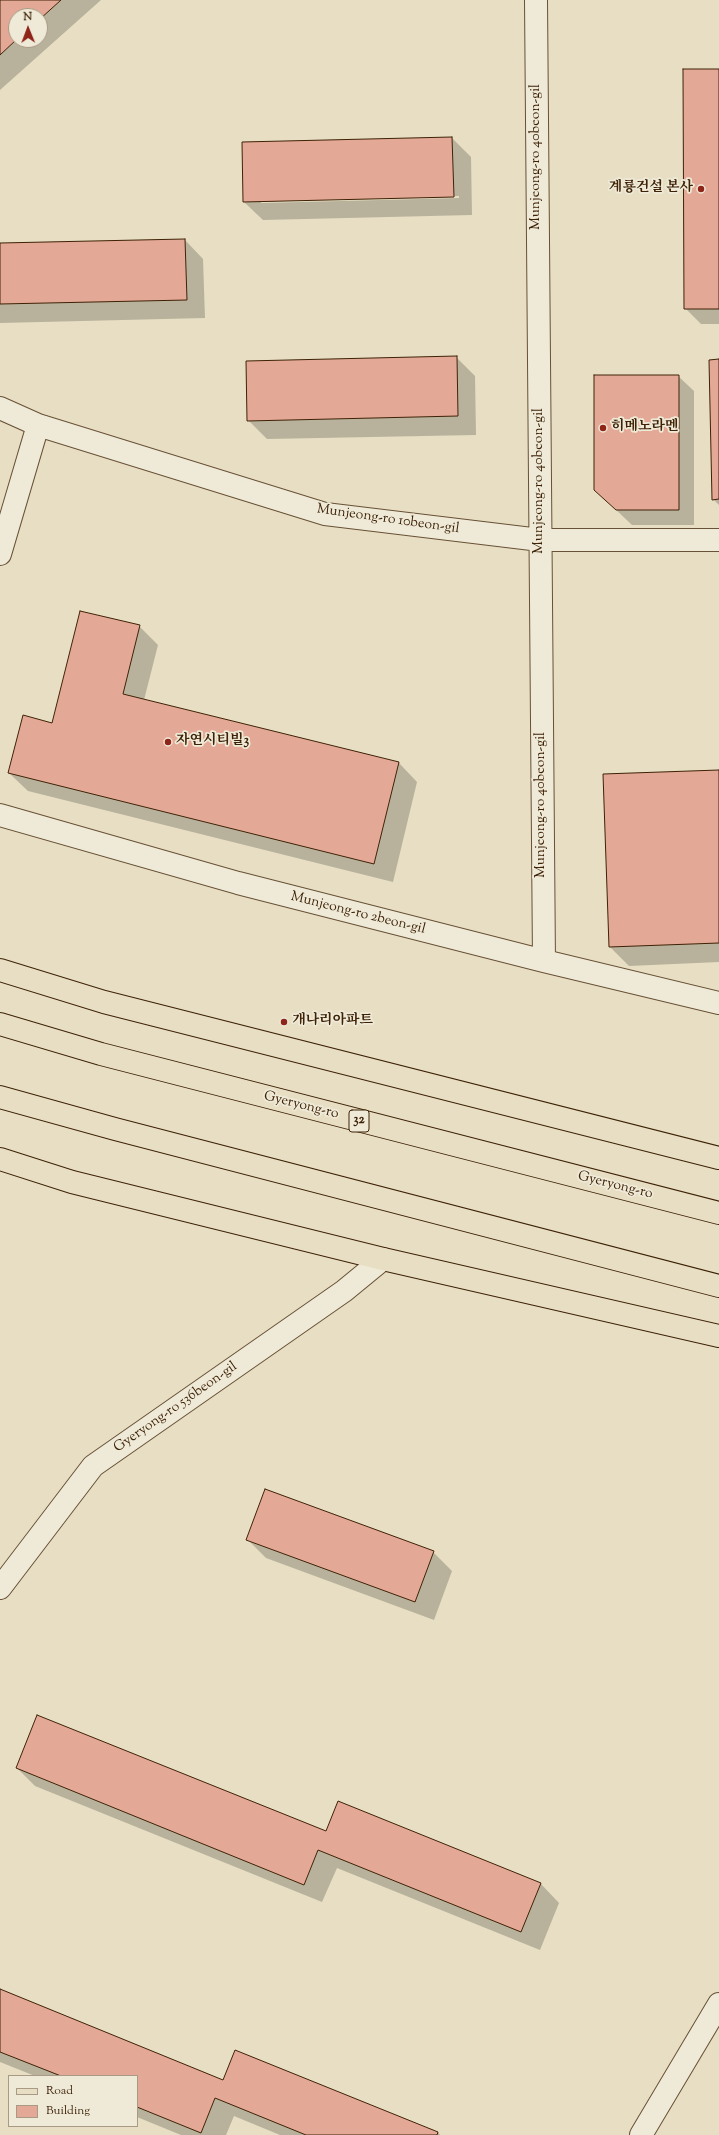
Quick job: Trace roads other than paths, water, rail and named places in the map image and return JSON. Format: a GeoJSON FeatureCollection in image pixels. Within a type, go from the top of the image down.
{"type":"FeatureCollection","features":[{"type":"Feature","properties":{"kind":"main road"},"geometry":{"type":"LineString","coordinates":[[0,970],[104,1002],[719,1158]]}},
{"type":"Feature","properties":{"kind":"main road","name":"Gyeryong-ro"},"geometry":{"type":"LineString","coordinates":[[0,1024],[100,1054],[719,1213]]}},
{"type":"Feature","properties":{"kind":"main road"},"geometry":{"type":"LineString","coordinates":[[0,1097],[123,1131],[719,1286]]}},
{"type":"Feature","properties":{"kind":"main road"},"geometry":{"type":"LineString","coordinates":[[0,1159],[72,1182],[383,1259],[719,1336]]}},
{"type":"Feature","properties":{"kind":"street","name":"Munjeong-ro 40beon-gil"},"geometry":{"type":"LineString","coordinates":[[536,0],[544,961]]}},
{"type":"Feature","properties":{"kind":"street","name":"Munjeong-ro 10beon-gil"},"geometry":{"type":"LineString","coordinates":[[0,408],[38,425],[325,514],[540,540],[719,540]]}},
{"type":"Feature","properties":{"kind":"street"},"geometry":{"type":"LineString","coordinates":[[0,554],[38,425]]}},
{"type":"Feature","properties":{"kind":"street","name":"Munjeong-ro 2beon-gil"},"geometry":{"type":"LineString","coordinates":[[0,815],[238,883],[544,961],[719,1003]]}},
{"type":"Feature","properties":{"kind":"street","name":"Gyeryong-ro 536beon-gil"},"geometry":{"type":"LineString","coordinates":[[0,1588],[93,1466],[344,1291],[383,1259]]}},
{"type":"Feature","properties":{"kind":"street"},"geometry":{"type":"LineString","coordinates":[[641,2135],[719,2004]]}},
{"type":"Feature","properties":{"kind":"place","name":"계룡건설 본사"},"geometry":{"type":"Point","coordinates":[701,189]}},
{"type":"Feature","properties":{"kind":"place","name":"히메노라멘"},"geometry":{"type":"Point","coordinates":[603,428]}},
{"type":"Feature","properties":{"kind":"place","name":"자연시티빌3"},"geometry":{"type":"Point","coordinates":[168,742]}},
{"type":"Feature","properties":{"kind":"place","name":"개나리아파트"},"geometry":{"type":"Point","coordinates":[284,1022]}}]}
